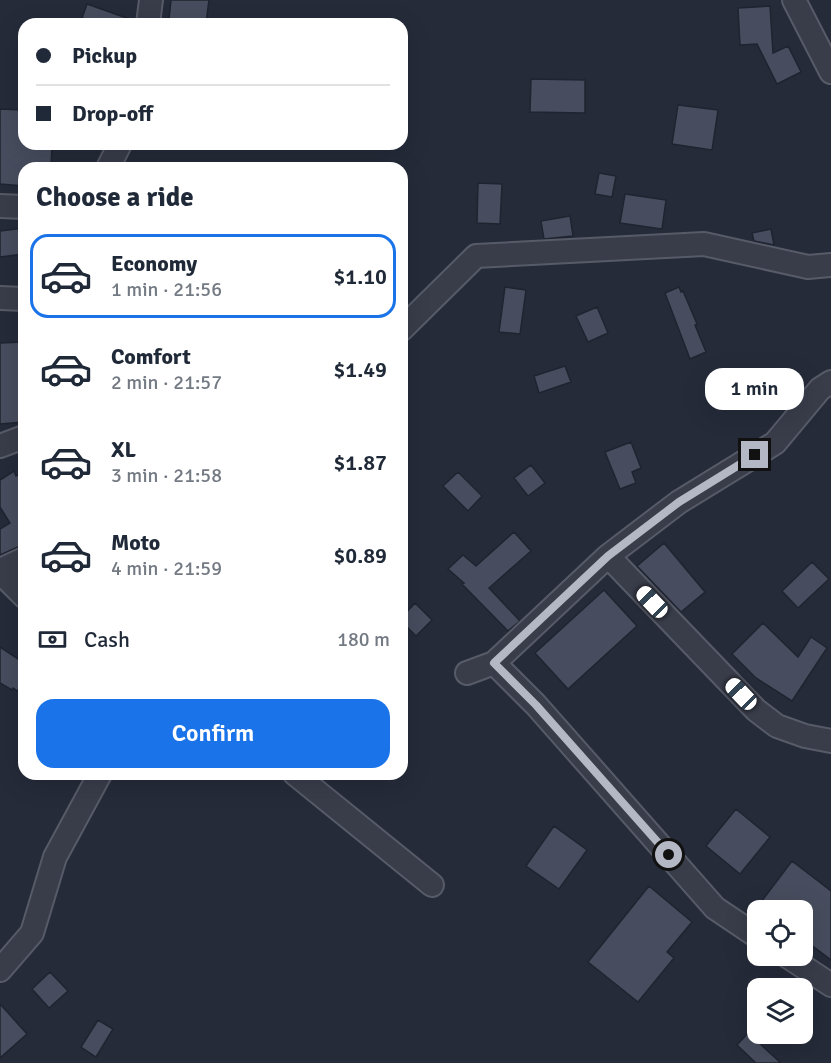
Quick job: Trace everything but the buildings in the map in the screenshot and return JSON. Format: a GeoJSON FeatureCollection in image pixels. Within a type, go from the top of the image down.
{"type":"FeatureCollection","features":[{"type":"Feature","properties":{"kind":"street"},"geometry":{"type":"LineString","coordinates":[[149,18],[151,0]]}},
{"type":"Feature","properties":{"kind":"street"},"geometry":{"type":"LineString","coordinates":[[794,0],[831,72]]}},
{"type":"Feature","properties":{"kind":"street"},"geometry":{"type":"LineString","coordinates":[[0,206],[18,207]]}},
{"type":"Feature","properties":{"kind":"street"},"geometry":{"type":"LineString","coordinates":[[408,323],[476,256],[704,244],[808,267],[831,265]]}},
{"type":"Feature","properties":{"kind":"street"},"geometry":{"type":"LineString","coordinates":[[0,298],[18,299]]}},
{"type":"Feature","properties":{"kind":"street"},"geometry":{"type":"LineString","coordinates":[[467,674],[494,663],[608,556],[679,502],[775,443],[820,389],[831,381]]}},
{"type":"Feature","properties":{"kind":"street"},"geometry":{"type":"LineString","coordinates":[[0,446],[18,439]]}},
{"type":"Feature","properties":{"kind":"street"},"geometry":{"type":"LineString","coordinates":[[608,556],[756,710],[777,726],[805,736],[831,741]]}},
{"type":"Feature","properties":{"kind":"street"},"geometry":{"type":"LineString","coordinates":[[18,562],[0,571],[18,590]]}},
{"type":"Feature","properties":{"kind":"street"},"geometry":{"type":"LineString","coordinates":[[494,663],[536,705],[715,909],[747,930]]}},
{"type":"Feature","properties":{"kind":"street"},"geometry":{"type":"LineString","coordinates":[[0,970],[32,933],[55,857],[97,780]]}},
{"type":"Feature","properties":{"kind":"street"},"geometry":{"type":"LineString","coordinates":[[302,780],[432,885]]}},
{"type":"Feature","properties":{"kind":"street"},"geometry":{"type":"LineString","coordinates":[[803,966],[831,984]]}},
{"type":"Feature","properties":{"kind":"route"},"geometry":{"type":"LineString","coordinates":[[669,855],[536,705],[494,663],[608,556],[679,502],[755,455]]}}]}
